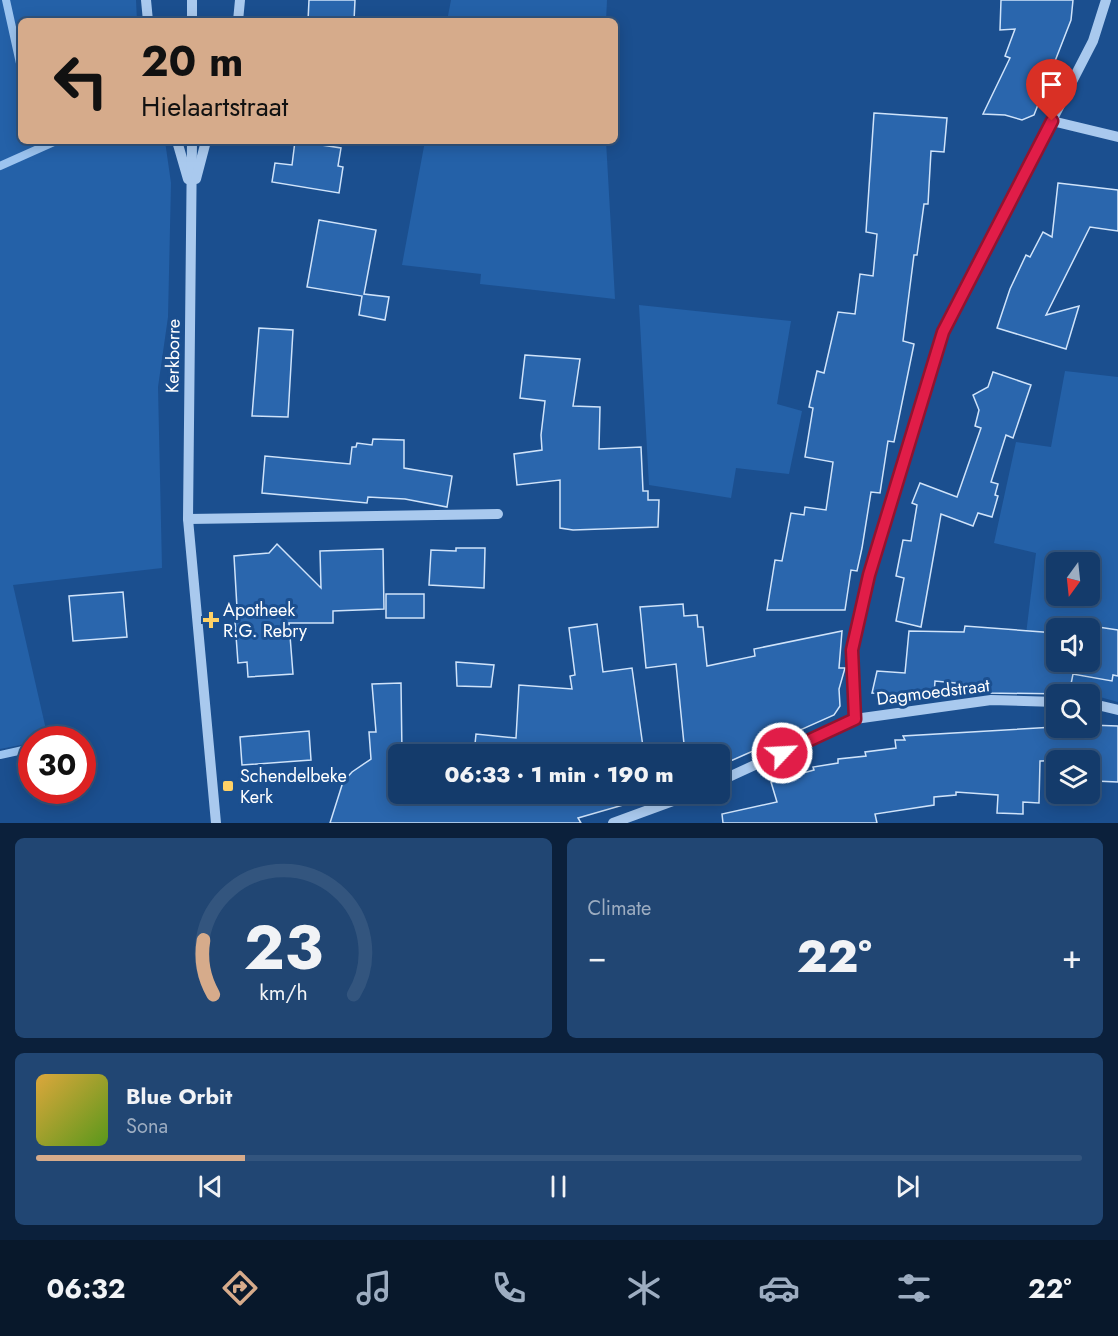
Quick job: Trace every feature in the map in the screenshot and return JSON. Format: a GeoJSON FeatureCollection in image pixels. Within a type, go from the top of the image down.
{"type":"FeatureCollection","features":[{"type":"Feature","properties":{"kind":"street"},"geometry":{"type":"LineString","coordinates":[[146,0],[148,18]]}},
{"type":"Feature","properties":{"kind":"street"},"geometry":{"type":"LineString","coordinates":[[192,0],[192,18]]}},
{"type":"Feature","properties":{"kind":"street"},"geometry":{"type":"LineString","coordinates":[[238,18],[240,0]]}},
{"type":"Feature","properties":{"kind":"street"},"geometry":{"type":"LineString","coordinates":[[855,719],[852,650],[869,575],[943,332],[1093,41],[1106,0]]}},
{"type":"Feature","properties":{"kind":"street"},"geometry":{"type":"LineString","coordinates":[[1052,121],[1118,137]]}},
{"type":"Feature","properties":{"kind":"street","name":"Kerkborre"},"geometry":{"type":"LineString","coordinates":[[178,144],[192,193]]}},
{"type":"Feature","properties":{"kind":"street","name":"Kerkborre"},"geometry":{"type":"LineString","coordinates":[[192,144],[188,519],[216,823]]}},
{"type":"Feature","properties":{"kind":"street","name":"Kerkborre"},"geometry":{"type":"LineString","coordinates":[[192,193],[205,144]]}},
{"type":"Feature","properties":{"kind":"street"},"geometry":{"type":"LineString","coordinates":[[188,519],[498,514]]}},
{"type":"Feature","properties":{"kind":"street","name":"Dagmoedstraat"},"geometry":{"type":"LineString","coordinates":[[730,776],[855,719],[992,700],[1046,702]]}},
{"type":"Feature","properties":{"kind":"street"},"geometry":{"type":"LineString","coordinates":[[1100,706],[1118,710]]}},
{"type":"Feature","properties":{"kind":"street"},"geometry":{"type":"LineString","coordinates":[[613,823],[665,804]]}},
{"type":"Feature","properties":{"kind":"shaded area"},"geometry":{"type":"Polygon","coordinates":[[[0,0],[136,0],[137,18],[18,18],[18,144],[165,144],[171,183],[168,317],[158,387],[162,568],[13,585],[45,726],[18,726],[18,746],[0,749],[0,0]]]}},
{"type":"Feature","properties":{"kind":"shaded area"},"geometry":{"type":"Polygon","coordinates":[[[451,0],[607,0],[606,18],[448,18],[451,0]]]}},
{"type":"Feature","properties":{"kind":"shaded area"},"geometry":{"type":"Polygon","coordinates":[[[424,144],[606,144],[615,299],[480,284],[481,274],[402,265],[424,144]]]}},
{"type":"Feature","properties":{"kind":"shaded area"},"geometry":{"type":"Polygon","coordinates":[[[639,305],[791,321],[777,404],[802,411],[789,474],[736,468],[731,498],[649,485],[639,305]]]}},
{"type":"Feature","properties":{"kind":"shaded area"},"geometry":{"type":"Polygon","coordinates":[[[1065,371],[1118,377],[1118,702],[1100,697],[1100,684],[1046,684],[1046,692],[1019,691],[1036,553],[994,543],[1016,442],[1051,447],[1065,371]]]}},
{"type":"Feature","properties":{"kind":"building"},"geometry":{"type":"Polygon","coordinates":[[[309,0],[355,0],[354,18],[308,18],[309,0]]]}},
{"type":"Feature","properties":{"kind":"building"},"geometry":{"type":"Polygon","coordinates":[[[1001,0],[1073,0],[1071,20],[1034,115],[1022,120],[1005,115],[983,114],[1010,58],[1005,56],[1015,29],[1000,30],[1001,0]]]}},
{"type":"Feature","properties":{"kind":"building"},"geometry":{"type":"Polygon","coordinates":[[[874,113],[947,118],[944,152],[931,151],[928,204],[924,204],[917,255],[914,255],[903,341],[914,344],[894,442],[888,441],[880,493],[871,492],[857,571],[851,570],[845,610],[767,610],[775,560],[782,561],[791,513],[804,515],[805,507],[826,510],[833,462],[805,457],[813,408],[809,407],[817,371],[824,373],[838,312],[855,314],[860,274],[873,276],[877,234],[866,232],[874,113]]]}},
{"type":"Feature","properties":{"kind":"building"},"geometry":{"type":"Polygon","coordinates":[[[295,144],[341,148],[338,166],[343,167],[339,193],[272,182],[275,163],[292,165],[295,144]]]}},
{"type":"Feature","properties":{"kind":"building"},"geometry":{"type":"Polygon","coordinates":[[[1058,183],[1118,190],[1118,231],[1090,227],[1046,315],[1079,306],[1066,349],[997,328],[1010,289],[1026,255],[1030,257],[1043,232],[1052,237],[1058,183]]]}},
{"type":"Feature","properties":{"kind":"building"},"geometry":{"type":"Polygon","coordinates":[[[319,220],[376,230],[364,294],[389,297],[385,320],[359,315],[362,296],[307,287],[319,220]]]}},
{"type":"Feature","properties":{"kind":"building"},"geometry":{"type":"Polygon","coordinates":[[[259,328],[293,330],[288,417],[252,416],[259,328]]]}},
{"type":"Feature","properties":{"kind":"building"},"geometry":{"type":"Polygon","coordinates":[[[525,355],[580,359],[573,406],[600,407],[599,449],[641,447],[643,491],[648,491],[648,500],[659,500],[658,527],[573,530],[560,528],[560,480],[517,485],[514,454],[542,450],[541,435],[545,401],[520,398],[525,355]]]}},
{"type":"Feature","properties":{"kind":"building"},"geometry":{"type":"Polygon","coordinates":[[[993,372],[1031,385],[1013,438],[1006,435],[991,482],[998,484],[995,495],[998,496],[992,517],[978,513],[973,526],[941,514],[921,627],[896,621],[904,578],[896,576],[903,540],[911,541],[917,505],[912,503],[920,483],[957,497],[981,428],[975,426],[979,410],[973,395],[988,387],[993,372]]]}},
{"type":"Feature","properties":{"kind":"building"},"geometry":{"type":"Polygon","coordinates":[[[373,439],[404,440],[404,468],[452,476],[447,507],[405,499],[368,497],[367,503],[262,493],[265,456],[350,464],[352,447],[356,447],[357,443],[372,445],[373,439]]]}},
{"type":"Feature","properties":{"kind":"building"},"geometry":{"type":"Polygon","coordinates":[[[277,544],[321,588],[320,551],[383,549],[384,609],[333,611],[333,623],[289,623],[293,674],[248,677],[247,662],[238,663],[234,608],[237,608],[234,556],[269,553],[277,544]]]}},
{"type":"Feature","properties":{"kind":"building"},"geometry":{"type":"Polygon","coordinates":[[[456,548],[485,548],[484,588],[429,585],[431,550],[456,551],[456,548]]]}},
{"type":"Feature","properties":{"kind":"building"},"geometry":{"type":"Polygon","coordinates":[[[123,592],[127,637],[73,641],[69,596],[123,592]]]}},
{"type":"Feature","properties":{"kind":"building"},"geometry":{"type":"Polygon","coordinates":[[[386,594],[424,594],[424,618],[386,618],[386,594]]]}},
{"type":"Feature","properties":{"kind":"building"},"geometry":{"type":"Polygon","coordinates":[[[683,604],[684,616],[697,615],[698,627],[703,627],[707,666],[755,656],[754,649],[842,631],[839,668],[845,668],[839,689],[840,706],[834,715],[730,761],[730,744],[684,744],[676,664],[646,668],[640,607],[683,604]]]}},
{"type":"Feature","properties":{"kind":"building"},"geometry":{"type":"Polygon","coordinates":[[[597,624],[603,672],[632,668],[643,744],[475,744],[476,734],[516,738],[519,685],[572,689],[570,676],[575,675],[569,628],[597,624]]]}},
{"type":"Feature","properties":{"kind":"building"},"geometry":{"type":"Polygon","coordinates":[[[965,626],[1046,632],[1046,672],[1100,672],[1100,627],[1118,630],[1118,676],[1113,675],[1112,681],[1073,674],[1071,684],[1046,684],[1046,694],[986,693],[987,686],[935,681],[934,696],[872,693],[877,671],[905,673],[909,631],[964,632],[965,626]]]}},
{"type":"Feature","properties":{"kind":"building"},"geometry":{"type":"Polygon","coordinates":[[[456,662],[494,665],[491,687],[457,686],[456,662]]]}},
{"type":"Feature","properties":{"kind":"building"},"geometry":{"type":"Polygon","coordinates":[[[401,683],[402,744],[388,744],[388,804],[627,804],[578,818],[581,823],[330,823],[343,782],[352,772],[371,759],[369,732],[376,732],[372,684],[401,683]]]}},
{"type":"Feature","properties":{"kind":"building"},"geometry":{"type":"Polygon","coordinates":[[[1100,725],[1118,726],[1118,782],[1100,781],[1100,750],[1046,750],[1046,761],[1040,761],[1039,803],[1023,802],[1023,814],[997,813],[998,795],[956,792],[956,795],[934,797],[934,805],[875,814],[877,823],[723,823],[722,814],[777,802],[771,782],[814,770],[813,767],[838,763],[838,759],[866,756],[865,752],[896,748],[895,740],[905,740],[903,736],[1046,728],[1046,738],[1100,738],[1100,725]]]}},
{"type":"Feature","properties":{"kind":"building"},"geometry":{"type":"Polygon","coordinates":[[[309,731],[311,760],[242,765],[240,737],[309,731]]]}},
{"type":"Feature","properties":{"kind":"waterway"},"geometry":{"type":"LineString","coordinates":[[6,0],[18,54]]}},
{"type":"Feature","properties":{"kind":"waterway"},"geometry":{"type":"LineString","coordinates":[[0,166],[49,144]]}},
{"type":"Feature","properties":{"kind":"waterway"},"geometry":{"type":"LineString","coordinates":[[0,755],[18,751]]}},
{"type":"Feature","properties":{"kind":"place","name":"Apotheek R.G. Rebry"},"geometry":{"type":"Point","coordinates":[211,620]}},
{"type":"Feature","properties":{"kind":"place","name":"Schendelbeke Kerk"},"geometry":{"type":"Point","coordinates":[228,786]}},
{"type":"Feature","properties":{"kind":"route"},"geometry":{"type":"LineString","coordinates":[[782,753],[855,719],[852,650],[869,575],[943,332],[991,235],[1052,121]]}}]}
